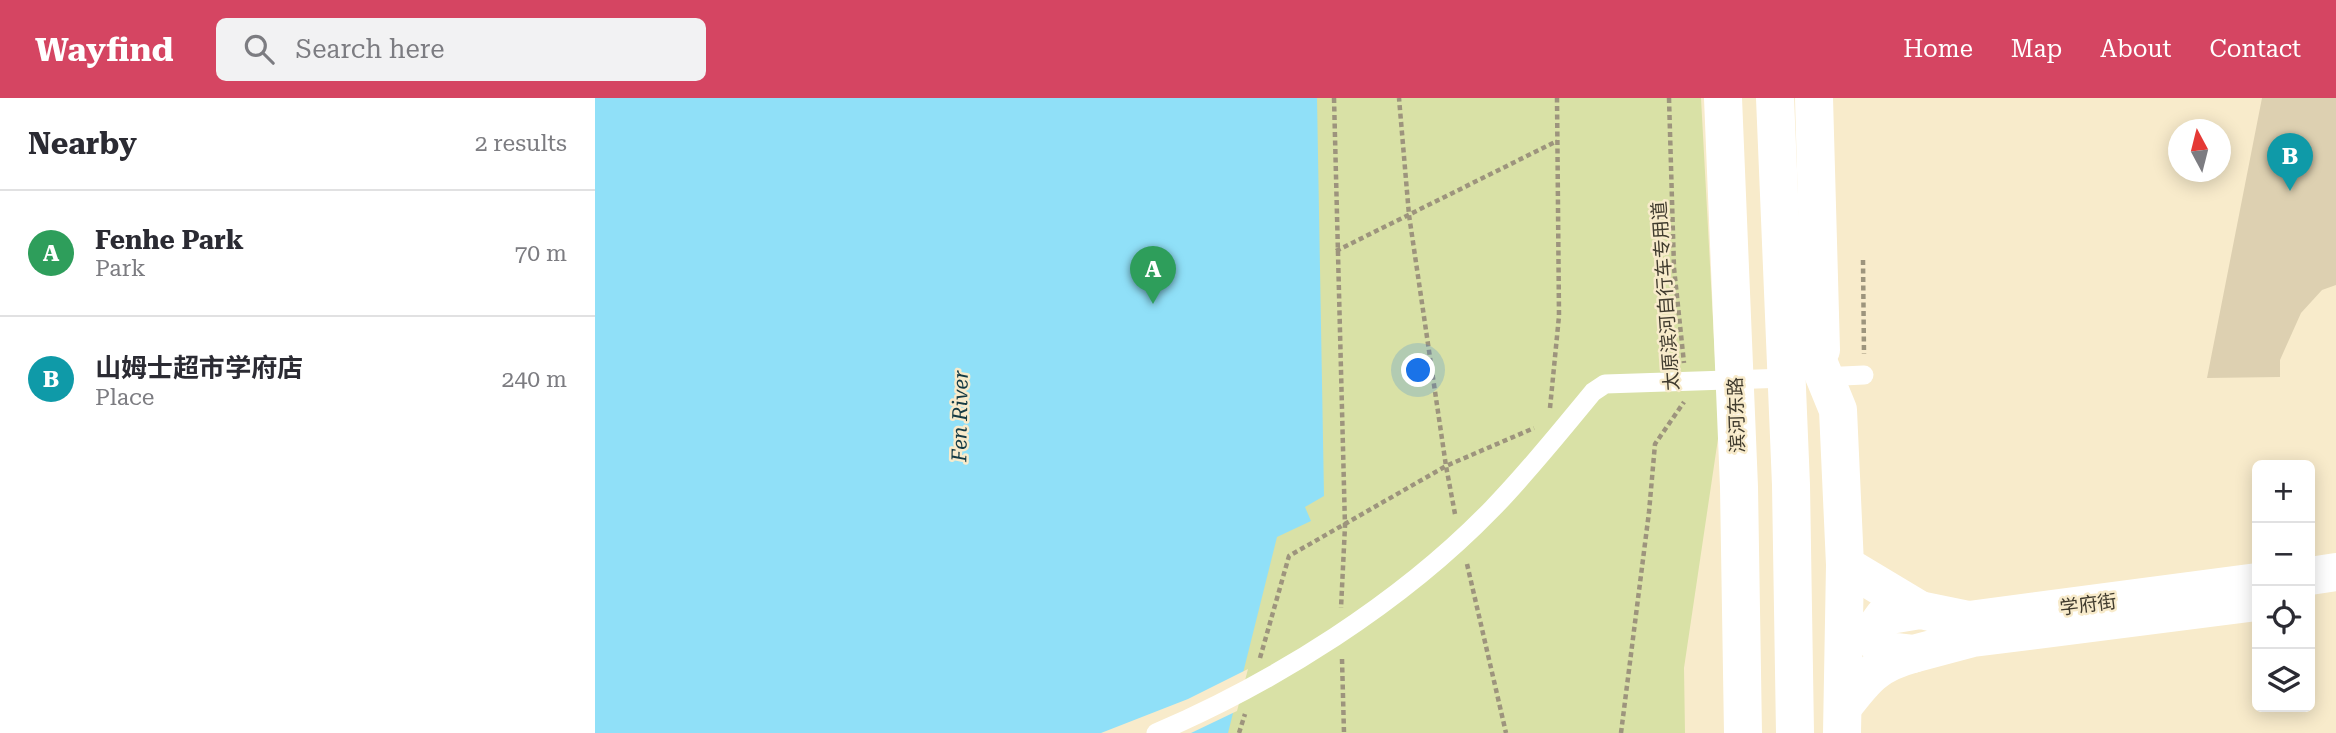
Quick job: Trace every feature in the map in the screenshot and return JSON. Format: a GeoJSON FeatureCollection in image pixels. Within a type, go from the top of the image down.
{"type":"FeatureCollection","features":[{"type":"Feature","properties":{"kind":"main road","name":"滨河东路"},"geometry":{"type":"LineString","coordinates":[[1723,98],[1739,487],[1743,733]]}},
{"type":"Feature","properties":{"kind":"main road"},"geometry":{"type":"LineString","coordinates":[[1775,98],[1791,485],[1795,733]]}},
{"type":"Feature","properties":{"kind":"main road"},"geometry":{"type":"LineString","coordinates":[[1814,98],[1821,369]]}},
{"type":"Feature","properties":{"kind":"main road"},"geometry":{"type":"LineString","coordinates":[[1782,273],[1838,410],[1845,565],[1843,726]]}},
{"type":"Feature","properties":{"kind":"main road"},"geometry":{"type":"LineString","coordinates":[[1845,565],[1920,610]]}},
{"type":"Feature","properties":{"kind":"main road"},"geometry":{"type":"LineString","coordinates":[[2315,575],[2336,572]]}},
{"type":"Feature","properties":{"kind":"main road","name":"学府街"},"geometry":{"type":"LineString","coordinates":[[1920,610],[1969,620],[2252,583]]}},
{"type":"Feature","properties":{"kind":"main road"},"geometry":{"type":"LineString","coordinates":[[2315,594],[2336,592]]}},
{"type":"Feature","properties":{"kind":"main road"},"geometry":{"type":"LineString","coordinates":[[1843,726],[1867,676],[1887,661],[1973,638],[2252,602]]}},
{"type":"Feature","properties":{"kind":"main road"},"geometry":{"type":"LineString","coordinates":[[1913,654],[1886,651],[1877,643],[1876,627],[1884,616],[1920,610]]}},
{"type":"Feature","properties":{"kind":"main road"},"geometry":{"type":"LineString","coordinates":[[1734,733],[1742,644]]}},
{"type":"Feature","properties":{"kind":"street"},"geometry":{"type":"LineString","coordinates":[[1156,733],[1200,714],[1308,654],[1399,590],[1491,511],[1593,392],[1605,384],[1864,375]]}},
{"type":"Feature","properties":{"kind":"path"},"geometry":{"type":"LineString","coordinates":[[1334,98],[1345,526]]}},
{"type":"Feature","properties":{"kind":"path"},"geometry":{"type":"LineString","coordinates":[[1399,98],[1409,215],[1445,466],[1456,518]]}},
{"type":"Feature","properties":{"kind":"path"},"geometry":{"type":"LineString","coordinates":[[1549,421],[1559,316],[1557,98]]}},
{"type":"Feature","properties":{"kind":"path","name":"太原滨河自行车专用道"},"geometry":{"type":"LineString","coordinates":[[1669,98],[1674,268],[1685,371]]}},
{"type":"Feature","properties":{"kind":"path"},"geometry":{"type":"LineString","coordinates":[[1336,251],[1557,141]]}},
{"type":"Feature","properties":{"kind":"path","name":"太原滨河自行车专用道"},"geometry":{"type":"LineString","coordinates":[[1621,733],[1655,444],[1687,397]]}},
{"type":"Feature","properties":{"kind":"path"},"geometry":{"type":"LineString","coordinates":[[1258,666],[1289,556],[1445,466],[1538,426]]}},
{"type":"Feature","properties":{"kind":"path"},"geometry":{"type":"LineString","coordinates":[[1466,558],[1506,733]]}},
{"type":"Feature","properties":{"kind":"path"},"geometry":{"type":"LineString","coordinates":[[1239,733],[1247,706]]}},
{"type":"Feature","properties":{"kind":"green space"},"geometry":{"type":"Polygon","coordinates":[[[595,98],[1701,98],[1719,432],[1684,668],[1685,733],[595,733],[595,98]]]}},
{"type":"Feature","properties":{"kind":"water","name":"Fen River"},"geometry":{"type":"Polygon","coordinates":[[[595,98],[1317,98],[1324,496],[1305,507],[1311,521],[1277,537],[1228,733],[595,733],[595,98]]]}},
{"type":"Feature","properties":{"kind":"pier"},"geometry":{"type":"Polygon","coordinates":[[[1248,669],[1237,711],[1191,733],[1101,733],[1188,699],[1248,669]]]}},
{"type":"Feature","properties":{"kind":"building"},"geometry":{"type":"Polygon","coordinates":[[[2262,98],[2336,98],[2336,285],[2322,290],[2301,313],[2280,360],[2280,377],[2207,378],[2262,98]]]}},
{"type":"Feature","properties":{"kind":"place","name":"山姆士超市学府店"},"geometry":{"type":"Point","coordinates":[2290,191]}},
{"type":"Feature","properties":{"kind":"place","name":"Fenhe Park"},"geometry":{"type":"Point","coordinates":[1153,304]}}]}
